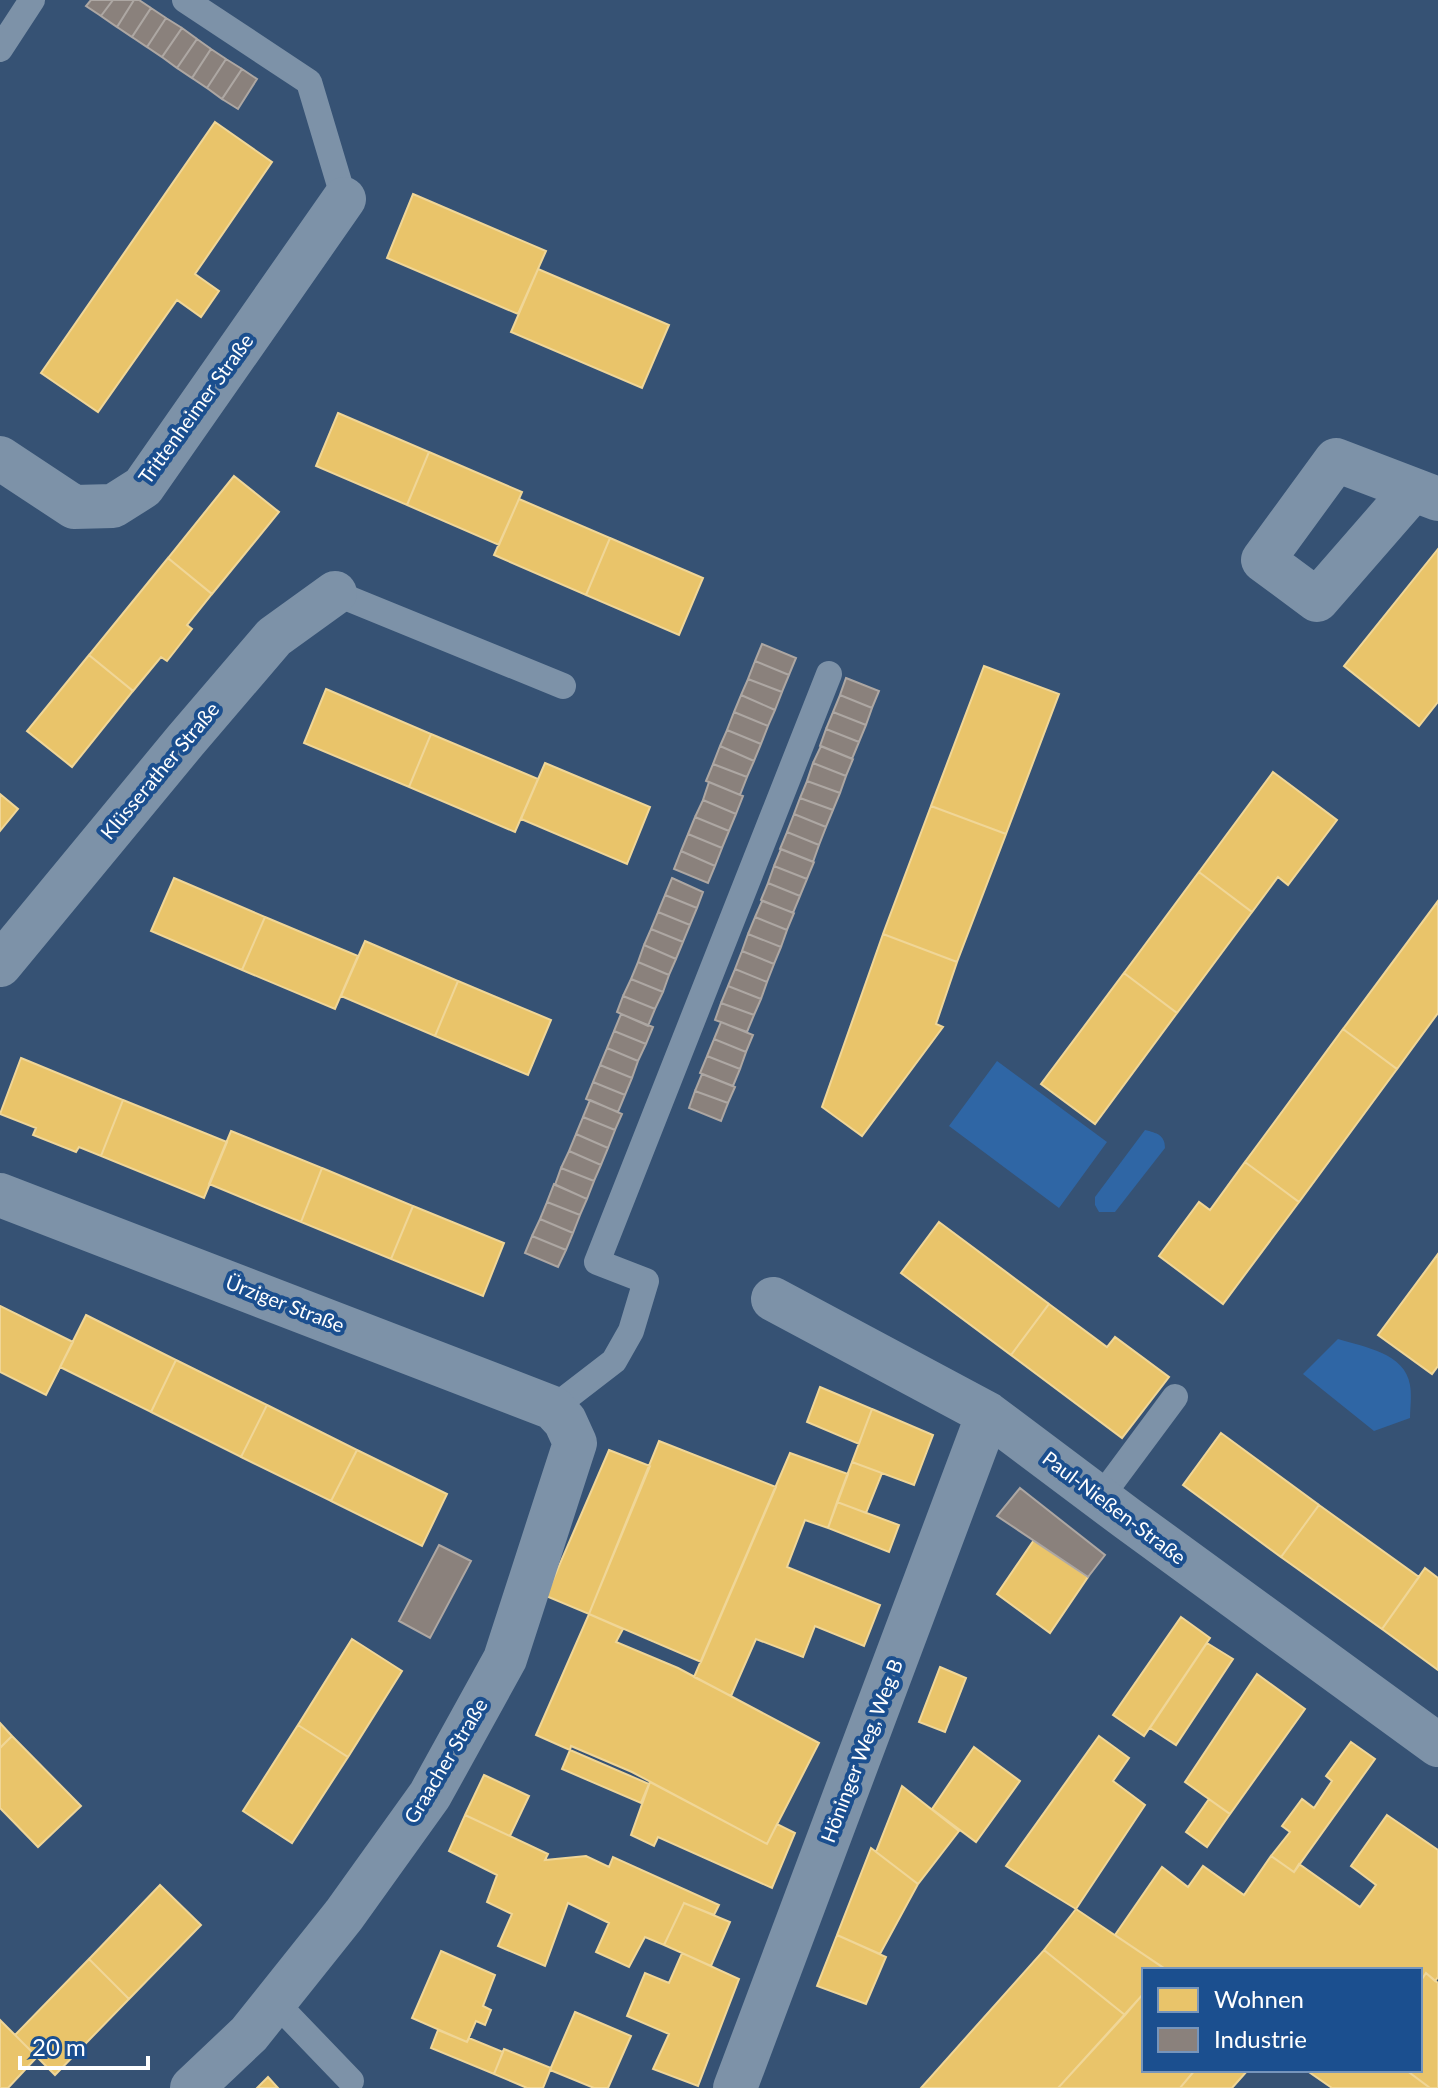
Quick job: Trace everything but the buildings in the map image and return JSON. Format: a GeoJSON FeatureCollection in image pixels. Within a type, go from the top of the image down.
{"type":"FeatureCollection","features":[{"type":"Feature","properties":{"kind":"street","name":"Trittenheimer Straße"},"geometry":{"type":"LineString","coordinates":[[0,458],[74,507],[113,506],[143,487],[344,199]]}},
{"type":"Feature","properties":{"kind":"street","name":"Klüsserather Straße"},"geometry":{"type":"LineString","coordinates":[[0,965],[274,637],[335,593]]}},
{"type":"Feature","properties":{"kind":"street","name":"Ürziger Straße"},"geometry":{"type":"LineString","coordinates":[[0,1195],[559,1414]]}},
{"type":"Feature","properties":{"kind":"street","name":"Paul-Nießen-Straße"},"geometry":{"type":"LineString","coordinates":[[773,1299],[988,1414],[1438,1745]]}},
{"type":"Feature","properties":{"kind":"street","name":"Graacher Straße"},"geometry":{"type":"LineString","coordinates":[[192,2088],[249,2034],[344,1915],[430,1795],[505,1659],[575,1443],[559,1414]]}},
{"type":"Feature","properties":{"kind":"street","name":"Höninger Weg, Weg B"},"geometry":{"type":"LineString","coordinates":[[735,2088],[988,1414]]}},
{"type":"Feature","properties":{"kind":"lane"},"geometry":{"type":"LineString","coordinates":[[0,49],[32,0]]}},
{"type":"Feature","properties":{"kind":"lane"},"geometry":{"type":"LineString","coordinates":[[185,0],[309,82],[344,199]]}},
{"type":"Feature","properties":{"kind":"lane"},"geometry":{"type":"LineString","coordinates":[[335,593],[563,686]]}},
{"type":"Feature","properties":{"kind":"lane"},"geometry":{"type":"LineString","coordinates":[[559,1414],[614,1361],[631,1331],[646,1281],[597,1262],[829,674]]}},
{"type":"Feature","properties":{"kind":"lane"},"geometry":{"type":"LineString","coordinates":[[1100,1498],[1175,1397]]}},
{"type":"Feature","properties":{"kind":"lane"},"geometry":{"type":"LineString","coordinates":[[275,2002],[351,2081]]}},
{"type":"Feature","properties":{"kind":"shaded area"},"geometry":{"type":"Polygon","coordinates":[[[997,1061],[1107,1142],[1059,1208],[949,1126],[997,1061]]]}},
{"type":"Feature","properties":{"kind":"shaded area"},"geometry":{"type":"Polygon","coordinates":[[[1145,1130],[1160,1135],[1165,1148],[1115,1212],[1099,1212],[1095,1197],[1145,1130]]]}},
{"type":"Feature","properties":{"kind":"shaded area"},"geometry":{"type":"Polygon","coordinates":[[[1338,1339],[1382,1353],[1400,1365],[1410,1385],[1410,1418],[1374,1431],[1303,1374],[1338,1339]]]}}]}
